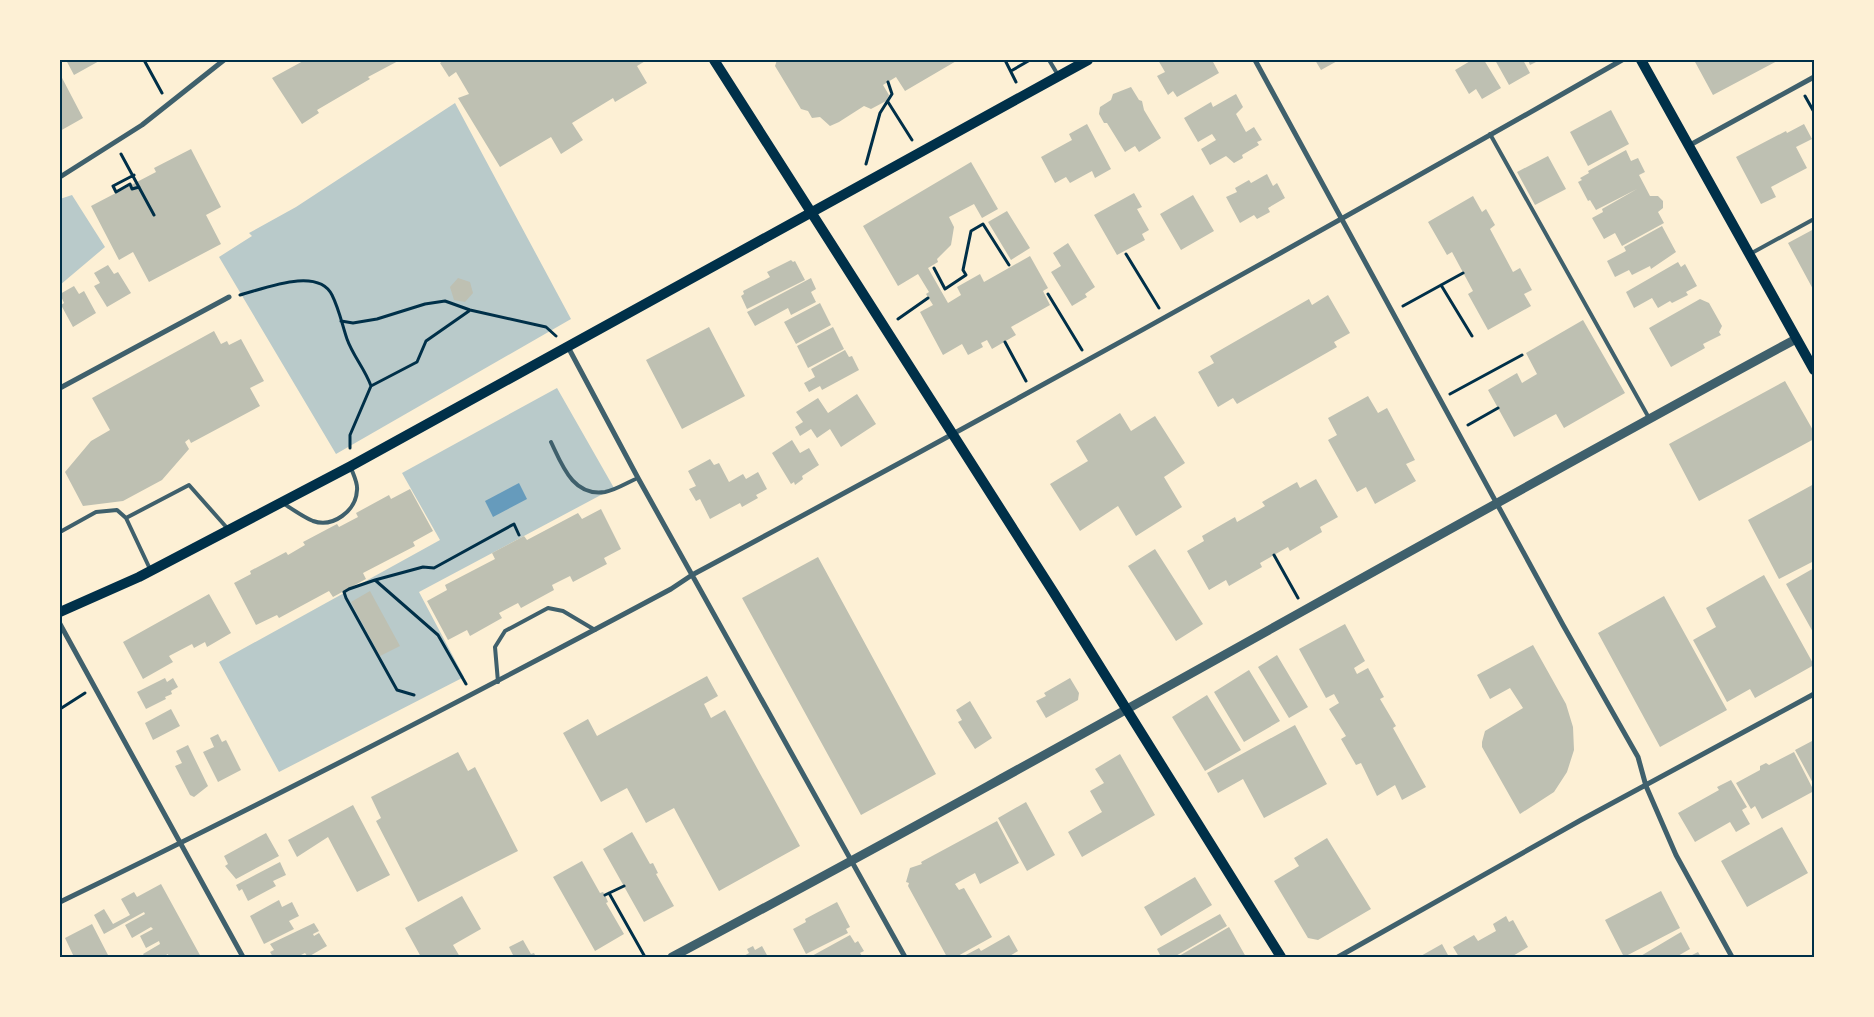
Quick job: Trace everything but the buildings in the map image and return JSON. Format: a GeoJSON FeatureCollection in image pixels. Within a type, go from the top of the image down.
{"type":"FeatureCollection","features":[{"type":"Feature","properties":{"kind":"main road"},"geometry":{"type":"LineString","coordinates":[[714,60],[886,329],[1281,957]]}},
{"type":"Feature","properties":{"kind":"main road"},"geometry":{"type":"LineString","coordinates":[[60,612],[151,571],[351,466],[1088,60]]}},
{"type":"Feature","properties":{"kind":"main road"},"geometry":{"type":"LineString","coordinates":[[1641,60],[1814,370]]}},
{"type":"Feature","properties":{"kind":"street"},"geometry":{"type":"LineString","coordinates":[[60,177],[115,144],[224,60]]}},
{"type":"Feature","properties":{"kind":"street"},"geometry":{"type":"LineString","coordinates":[[1255,60],[1341,220],[1638,757],[1646,786],[1676,855],[1732,957]]}},
{"type":"Feature","properties":{"kind":"street"},"geometry":{"type":"LineString","coordinates":[[60,902],[180,844],[472,696],[595,630],[1341,220],[1622,60]]}},
{"type":"Feature","properties":{"kind":"street"},"geometry":{"type":"LineString","coordinates":[[1690,145],[1814,77]]}},
{"type":"Feature","properties":{"kind":"street"},"geometry":{"type":"LineString","coordinates":[[60,388],[229,297]]}},
{"type":"Feature","properties":{"kind":"street"},"geometry":{"type":"LineString","coordinates":[[672,957],[1125,710],[1498,502],[1796,339]]}},
{"type":"Feature","properties":{"kind":"street"},"geometry":{"type":"LineString","coordinates":[[568,347],[638,478],[905,957]]}},
{"type":"Feature","properties":{"kind":"street"},"geometry":{"type":"LineString","coordinates":[[60,624],[243,957]]}},
{"type":"Feature","properties":{"kind":"street"},"geometry":{"type":"LineString","coordinates":[[1338,957],[1814,694]]}},
{"type":"Feature","properties":{"kind":"lane"},"geometry":{"type":"LineString","coordinates":[[1049,60],[1059,76]]}},
{"type":"Feature","properties":{"kind":"lane"},"geometry":{"type":"LineString","coordinates":[[1490,134],[1649,419]]}},
{"type":"Feature","properties":{"kind":"lane"},"geometry":{"type":"LineString","coordinates":[[1750,254],[1814,219]]}},
{"type":"Feature","properties":{"kind":"lane"},"geometry":{"type":"LineString","coordinates":[[551,442],[571,480],[591,492],[606,492],[638,478]]}},
{"type":"Feature","properties":{"kind":"lane"},"geometry":{"type":"LineString","coordinates":[[281,502],[313,521],[324,523],[338,520],[354,503],[358,489],[351,466]]}},
{"type":"Feature","properties":{"kind":"lane"},"geometry":{"type":"LineString","coordinates":[[126,518],[189,485],[228,529]]}},
{"type":"Feature","properties":{"kind":"lane"},"geometry":{"type":"LineString","coordinates":[[60,532],[96,512],[117,510],[126,518],[151,571]]}},
{"type":"Feature","properties":{"kind":"lane"},"geometry":{"type":"LineString","coordinates":[[498,682],[495,646],[505,631],[548,608],[563,611],[595,630]]}},
{"type":"Feature","properties":{"kind":"path"},"geometry":{"type":"LineString","coordinates":[[144,60],[157,83]]}},
{"type":"Feature","properties":{"kind":"path"},"geometry":{"type":"LineString","coordinates":[[1005,60],[1024,96]]}},
{"type":"Feature","properties":{"kind":"path"},"geometry":{"type":"LineString","coordinates":[[1011,71],[1030,60]]}},
{"type":"Feature","properties":{"kind":"path"},"geometry":{"type":"LineString","coordinates":[[859,186],[880,113],[888,102],[893,90],[888,82]]}},
{"type":"Feature","properties":{"kind":"path"},"geometry":{"type":"LineString","coordinates":[[888,102],[920,153]]}},
{"type":"Feature","properties":{"kind":"path"},"geometry":{"type":"LineString","coordinates":[[115,144],[134,175],[154,214]]}},
{"type":"Feature","properties":{"kind":"path"},"geometry":{"type":"LineString","coordinates":[[134,175],[113,186],[116,192],[130,184],[132,189],[139,186]]}},
{"type":"Feature","properties":{"kind":"path"},"geometry":{"type":"LineString","coordinates":[[934,268],[945,289],[966,274],[963,270],[971,231],[983,224],[1009,265]]}},
{"type":"Feature","properties":{"kind":"path"},"geometry":{"type":"LineString","coordinates":[[1126,254],[1164,317]]}},
{"type":"Feature","properties":{"kind":"path"},"geometry":{"type":"LineString","coordinates":[[1392,312],[1463,272]]}},
{"type":"Feature","properties":{"kind":"path"},"geometry":{"type":"LineString","coordinates":[[229,297],[297,280],[311,280],[322,284],[331,293],[347,341],[368,376],[371,386]]}},
{"type":"Feature","properties":{"kind":"path"},"geometry":{"type":"LineString","coordinates":[[1441,284],[1472,336]]}},
{"type":"Feature","properties":{"kind":"path"},"geometry":{"type":"LineString","coordinates":[[1048,294],[1088,359]]}},
{"type":"Feature","properties":{"kind":"path"},"geometry":{"type":"LineString","coordinates":[[886,329],[928,298]]}},
{"type":"Feature","properties":{"kind":"path"},"geometry":{"type":"LineString","coordinates":[[341,321],[353,323],[377,319],[424,304],[445,302],[470,310],[546,327],[568,347]]}},
{"type":"Feature","properties":{"kind":"path"},"geometry":{"type":"LineString","coordinates":[[351,466],[350,435],[371,386],[417,362],[426,341],[470,310]]}},
{"type":"Feature","properties":{"kind":"path"},"geometry":{"type":"LineString","coordinates":[[1005,342],[1032,390]]}},
{"type":"Feature","properties":{"kind":"path"},"geometry":{"type":"LineString","coordinates":[[1440,399],[1522,354]]}},
{"type":"Feature","properties":{"kind":"path"},"geometry":{"type":"LineString","coordinates":[[1458,430],[1498,408]]}},
{"type":"Feature","properties":{"kind":"path"},"geometry":{"type":"LineString","coordinates":[[414,694],[397,690],[344,592],[349,588],[423,567],[434,568],[514,524],[519,535]]}},
{"type":"Feature","properties":{"kind":"path"},"geometry":{"type":"LineString","coordinates":[[1274,555],[1305,610]]}},
{"type":"Feature","properties":{"kind":"path"},"geometry":{"type":"LineString","coordinates":[[375,580],[438,635],[472,696]]}},
{"type":"Feature","properties":{"kind":"path"},"geometry":{"type":"LineString","coordinates":[[60,708],[94,688]]}},
{"type":"Feature","properties":{"kind":"path"},"geometry":{"type":"LineString","coordinates":[[624,886],[607,894],[644,957]]}},
{"type":"Feature","properties":{"kind":"shaded area"},"geometry":{"type":"Polygon","coordinates":[[[455,103],[571,319],[336,454],[219,257],[252,236],[249,233],[296,207],[455,103]]]}},
{"type":"Feature","properties":{"kind":"shaded area"},"geometry":{"type":"Polygon","coordinates":[[[72,195],[105,247],[60,285],[60,199],[72,195]]]}},
{"type":"Feature","properties":{"kind":"shaded area"},"geometry":{"type":"Polygon","coordinates":[[[557,388],[614,488],[419,592],[464,677],[279,772],[219,662],[440,540],[402,473],[557,388]]]}},
{"type":"Feature","properties":{"kind":"water"},"geometry":{"type":"Polygon","coordinates":[[[519,483],[527,499],[493,517],[485,501],[519,483]]]}}]}
